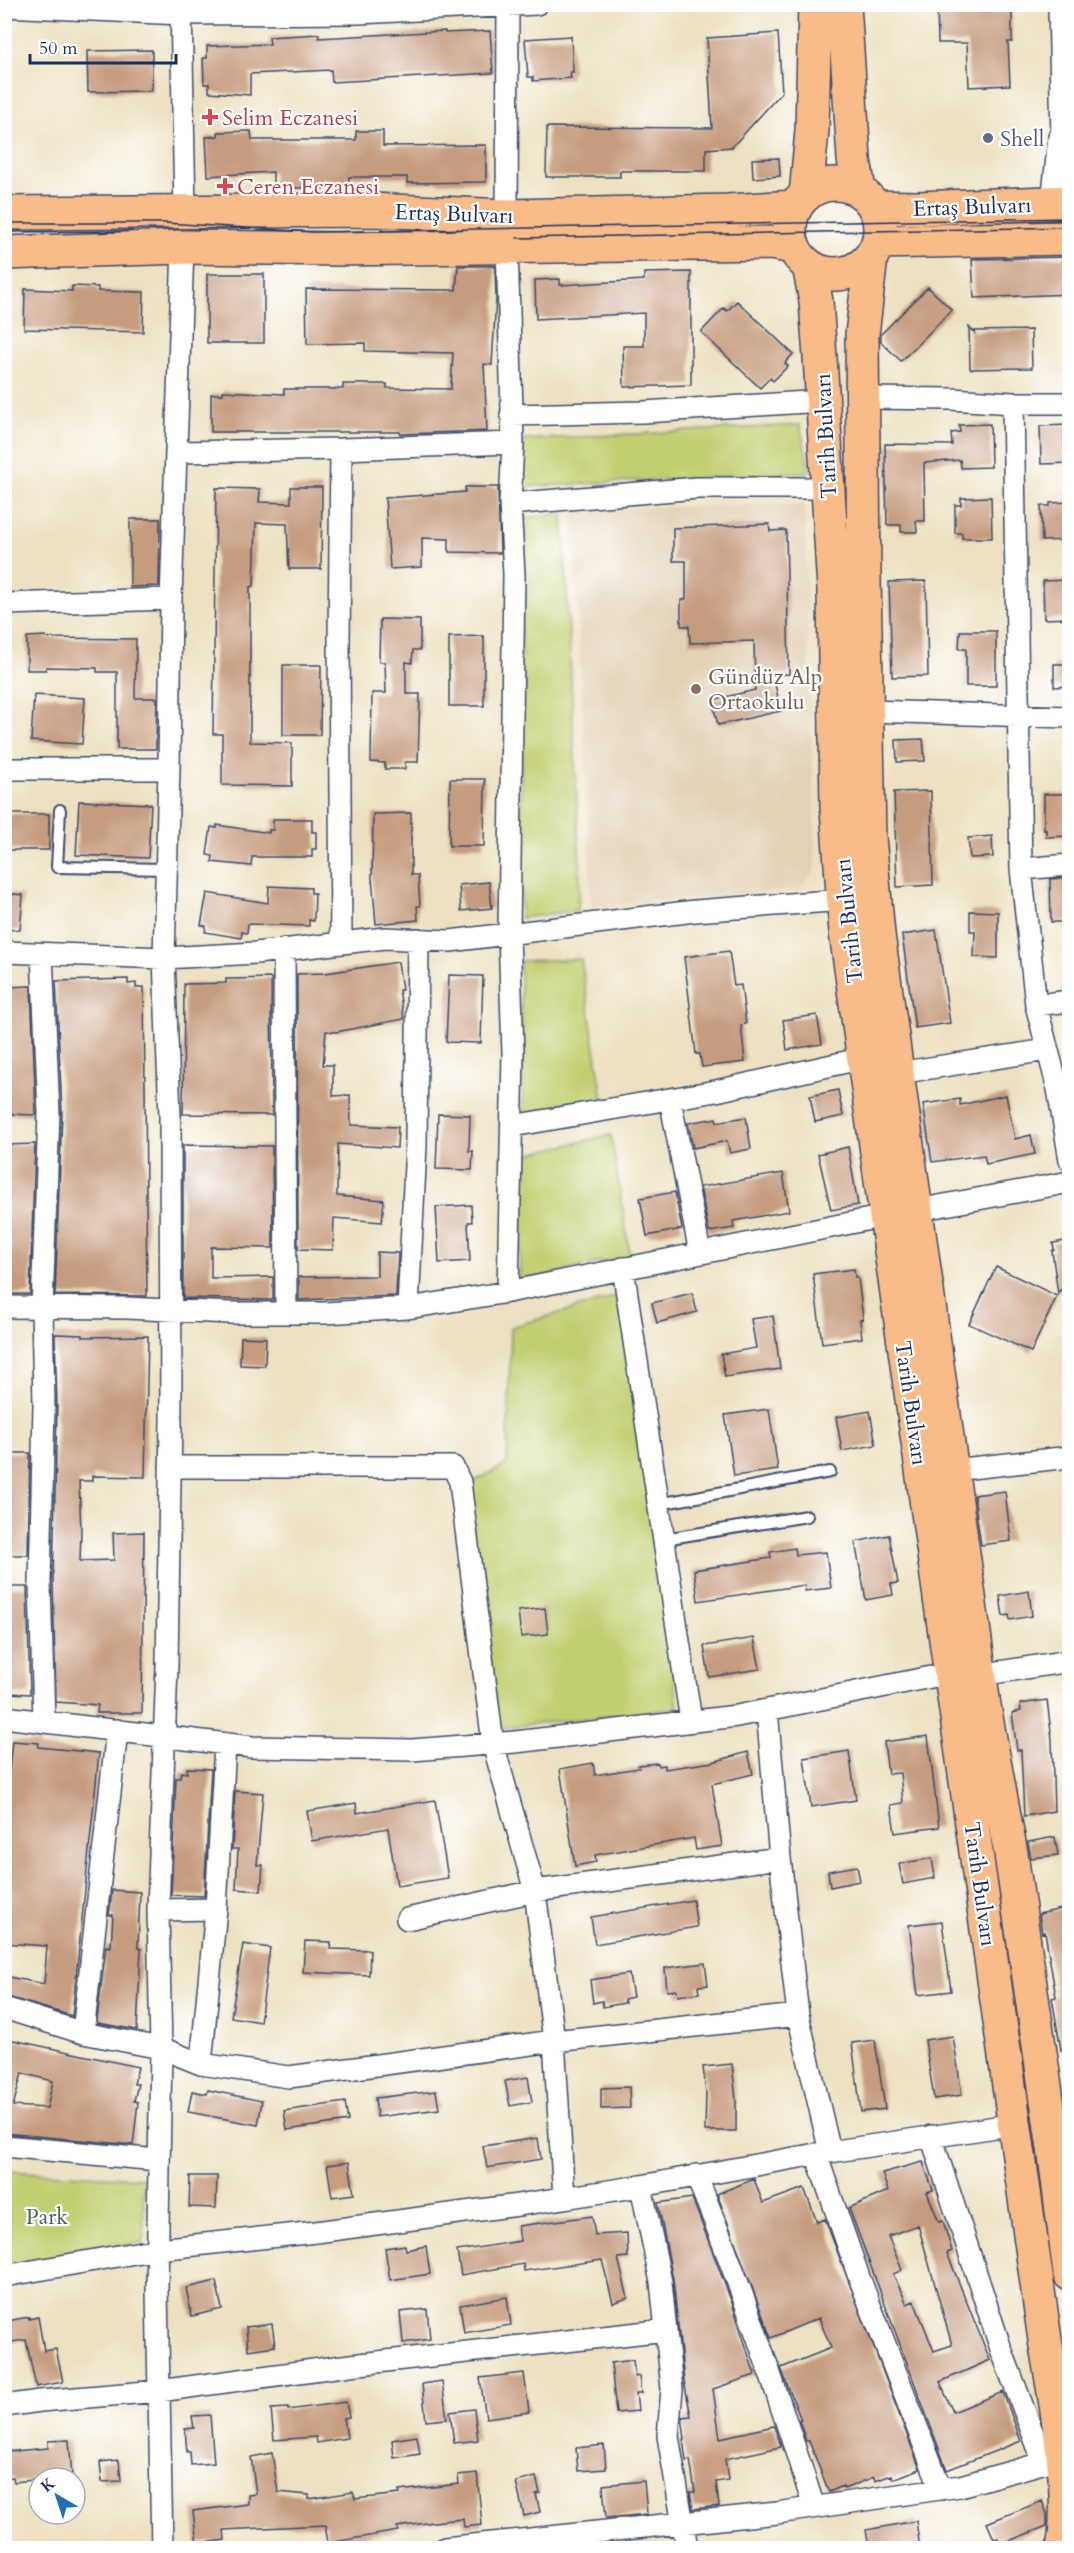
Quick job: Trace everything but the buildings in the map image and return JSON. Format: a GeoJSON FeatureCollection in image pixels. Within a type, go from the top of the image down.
{"type":"FeatureCollection","features":[{"type":"Feature","properties":{"kind":"main road"},"geometry":{"type":"LineString","coordinates":[[815,4],[812,130],[801,201],[790,223],[801,257],[824,273],[841,274],[858,268],[874,249]]}},
{"type":"Feature","properties":{"kind":"main road"},"geometry":{"type":"LineString","coordinates":[[844,4],[852,129],[867,199],[880,223],[862,335],[869,837],[878,934],[898,1073],[900,1213],[953,1470],[965,1674],[1011,1854],[1059,2113],[1070,2274]]}},
{"type":"Feature","properties":{"kind":"main road"},"geometry":{"type":"LineString","coordinates":[[801,201],[823,186],[842,185],[867,199]]}},
{"type":"Feature","properties":{"kind":"main road","name":"Ertaş Bulvarı"},"geometry":{"type":"LineString","coordinates":[[867,199],[917,208],[1062,202]]}},
{"type":"Feature","properties":{"kind":"main road","name":"Ertaş Bulvarı"},"geometry":{"type":"LineString","coordinates":[[4,253],[183,247],[507,231],[727,211],[801,201]]}},
{"type":"Feature","properties":{"kind":"main road","name":"Ertaş Bulvarı"},"geometry":{"type":"LineString","coordinates":[[4,213],[371,210],[507,231],[771,243],[801,257]]}},
{"type":"Feature","properties":{"kind":"main road","name":"Ertaş Bulvarı"},"geometry":{"type":"LineString","coordinates":[[874,249],[1070,238]]}},
{"type":"Feature","properties":{"kind":"main road","name":"Tarih Bulvarı"},"geometry":{"type":"LineString","coordinates":[[801,257],[816,301],[823,401],[834,590],[837,809],[846,933],[864,1058],[900,1213],[965,1674],[1016,2124],[1045,2340],[1054,2460],[1069,2504],[1065,2542]]}},
{"type":"Feature","properties":{"kind":"street"},"geometry":{"type":"LineString","coordinates":[[4,6],[358,9],[537,4]]}},
{"type":"Feature","properties":{"kind":"street"},"geometry":{"type":"LineString","coordinates":[[1059,4],[1066,136],[1062,202]]}},
{"type":"Feature","properties":{"kind":"street"},"geometry":{"type":"LineString","coordinates":[[508,5],[507,231],[513,443],[510,504],[514,574],[509,934],[513,1053],[508,1292]]}},
{"type":"Feature","properties":{"kind":"street"},"geometry":{"type":"LineString","coordinates":[[181,9],[185,212]]}},
{"type":"Feature","properties":{"kind":"street"},"geometry":{"type":"LineString","coordinates":[[162,2548],[158,2249],[161,2048],[158,1910],[165,1737],[170,1467],[170,1116],[164,958],[171,599],[183,247]]}},
{"type":"Feature","properties":{"kind":"street"},"geometry":{"type":"LineString","coordinates":[[862,398],[1070,403]]}},
{"type":"Feature","properties":{"kind":"street"},"geometry":{"type":"LineString","coordinates":[[511,416],[643,412],[823,401]]}},
{"type":"Feature","properties":{"kind":"street"},"geometry":{"type":"LineString","coordinates":[[1013,403],[1022,869],[1036,1005],[1058,1089],[1070,1160]]}},
{"type":"Feature","properties":{"kind":"street"},"geometry":{"type":"LineString","coordinates":[[177,452],[513,443]]}},
{"type":"Feature","properties":{"kind":"street"},"geometry":{"type":"LineString","coordinates":[[341,449],[339,642],[341,942]]}},
{"type":"Feature","properties":{"kind":"street"},"geometry":{"type":"LineString","coordinates":[[510,504],[697,488],[828,488]]}},
{"type":"Feature","properties":{"kind":"street"},"geometry":{"type":"LineString","coordinates":[[4,604],[171,599]]}},
{"type":"Feature","properties":{"kind":"street"},"geometry":{"type":"LineString","coordinates":[[868,711],[1070,717]]}},
{"type":"Feature","properties":{"kind":"street"},"geometry":{"type":"LineString","coordinates":[[4,769],[169,769]]}},
{"type":"Feature","properties":{"kind":"street"},"geometry":{"type":"LineString","coordinates":[[1022,869],[1070,866]]}},
{"type":"Feature","properties":{"kind":"street"},"geometry":{"type":"LineString","coordinates":[[4,952],[164,958],[284,949],[386,938],[450,941],[694,911],[844,900]]}},
{"type":"Feature","properties":{"kind":"street"},"geometry":{"type":"LineString","coordinates":[[408,1308],[416,1145],[418,939]]}},
{"type":"Feature","properties":{"kind":"street"},"geometry":{"type":"LineString","coordinates":[[284,949],[286,1313]]}},
{"type":"Feature","properties":{"kind":"street"},"geometry":{"type":"LineString","coordinates":[[42,954],[49,1113],[42,1308],[44,1406],[40,1583],[44,1721]]}},
{"type":"Feature","properties":{"kind":"street"},"geometry":{"type":"LineString","coordinates":[[1036,1005],[1070,1001]]}},
{"type":"Feature","properties":{"kind":"street"},"geometry":{"type":"LineString","coordinates":[[898,1073],[1047,1050]]}},
{"type":"Feature","properties":{"kind":"street"},"geometry":{"type":"LineString","coordinates":[[512,1126],[670,1099],[864,1058]]}},
{"type":"Feature","properties":{"kind":"street"},"geometry":{"type":"LineString","coordinates":[[670,1099],[700,1253]]}},
{"type":"Feature","properties":{"kind":"street"},"geometry":{"type":"LineString","coordinates":[[4,1307],[286,1313],[408,1308],[508,1292],[900,1213],[1070,1182]]}},
{"type":"Feature","properties":{"kind":"street"},"geometry":{"type":"LineString","coordinates":[[623,1268],[691,1721]]}},
{"type":"Feature","properties":{"kind":"street"},"geometry":{"type":"LineString","coordinates":[[953,1470],[1070,1457]]}},
{"type":"Feature","properties":{"kind":"street"},"geometry":{"type":"LineString","coordinates":[[170,1467],[453,1467],[460,1482],[493,1744],[535,1891],[554,2041],[564,2198]]}},
{"type":"Feature","properties":{"kind":"street"},"geometry":{"type":"LineString","coordinates":[[4,1717],[225,1744],[326,1750],[412,1750],[493,1744],[691,1721],[767,1710],[965,1674],[1070,1661]]}},
{"type":"Feature","properties":{"kind":"street"},"geometry":{"type":"LineString","coordinates":[[767,1710],[780,1857],[798,2015],[823,2153],[859,2277],[941,2489]]}},
{"type":"Feature","properties":{"kind":"street"},"geometry":{"type":"LineString","coordinates":[[83,2033],[117,1730]]}},
{"type":"Feature","properties":{"kind":"street"},"geometry":{"type":"LineString","coordinates":[[201,2064],[216,1909],[225,1744]]}},
{"type":"Feature","properties":{"kind":"street"},"geometry":{"type":"LineString","coordinates":[[407,1919],[535,1891],[780,1857]]}},
{"type":"Feature","properties":{"kind":"street"},"geometry":{"type":"LineString","coordinates":[[158,1910],[216,1909]]}},
{"type":"Feature","properties":{"kind":"street"},"geometry":{"type":"LineString","coordinates":[[4,2008],[83,2033],[161,2048],[201,2064],[289,2077],[554,2041],[798,2015]]}},
{"type":"Feature","properties":{"kind":"street"},"geometry":{"type":"LineString","coordinates":[[4,2276],[158,2249],[316,2232],[564,2198],[823,2153],[1016,2124]]}},
{"type":"Feature","properties":{"kind":"street"},"geometry":{"type":"LineString","coordinates":[[445,2548],[814,2507],[941,2489],[960,2486],[1054,2460],[1001,2349],[931,2136]]}},
{"type":"Feature","properties":{"kind":"street"},"geometry":{"type":"LineString","coordinates":[[4,2146],[158,2160]]}},
{"type":"Feature","properties":{"kind":"street"},"geometry":{"type":"LineString","coordinates":[[696,2175],[733,2265],[778,2393],[814,2507]]}},
{"type":"Feature","properties":{"kind":"street"},"geometry":{"type":"LineString","coordinates":[[641,2186],[661,2282],[672,2389],[668,2436],[687,2548]]}},
{"type":"Feature","properties":{"kind":"street"},"geometry":{"type":"LineString","coordinates":[[4,2406],[159,2391],[350,2365],[666,2330]]}},
{"type":"Feature","properties":{"kind":"lane"},"geometry":{"type":"LineString","coordinates":[[60,810],[57,867],[167,869]]}},
{"type":"Feature","properties":{"kind":"lane"},"geometry":{"type":"LineString","coordinates":[[658,1504],[830,1472]]}},
{"type":"Feature","properties":{"kind":"lane"},"geometry":{"type":"LineString","coordinates":[[664,1539],[807,1516]]}},
{"type":"Feature","properties":{"kind":"shaded area","name":"Gündüz Alp Ortaokulu"},"geometry":{"type":"Polygon","coordinates":[[[804,504],[816,869],[799,890],[592,906],[573,509],[804,504]]]}},
{"type":"Feature","properties":{"kind":"green space"},"geometry":{"type":"Polygon","coordinates":[[[800,425],[810,472],[522,487],[523,440],[800,425]]]}},
{"type":"Feature","properties":{"kind":"green space"},"geometry":{"type":"Polygon","coordinates":[[[563,513],[580,868],[578,910],[521,918],[521,519],[563,513]]]}},
{"type":"Feature","properties":{"kind":"green space"},"geometry":{"type":"Polygon","coordinates":[[[581,959],[603,1099],[523,1113],[520,961],[581,959]]]}},
{"type":"Feature","properties":{"kind":"green space"},"geometry":{"type":"Polygon","coordinates":[[[611,1135],[630,1256],[520,1281],[519,1156],[611,1135]]]}},
{"type":"Feature","properties":{"kind":"green space"},"geometry":{"type":"Polygon","coordinates":[[[625,1294],[678,1708],[498,1728],[467,1485],[507,1464],[511,1327],[625,1294]]]}},
{"type":"Feature","properties":{"kind":"green space","name":"Park"},"geometry":{"type":"Polygon","coordinates":[[[5,2171],[143,2178],[144,2242],[5,2267],[5,2171]]]}},
{"type":"Feature","properties":{"kind":"tram line"},"geometry":{"type":"LineString","coordinates":[[4,223],[165,223],[313,232],[1070,218]]}},
{"type":"Feature","properties":{"kind":"tram line"},"geometry":{"type":"LineString","coordinates":[[517,238],[1070,227]]}},
{"type":"Feature","properties":{"kind":"tram line"},"geometry":{"type":"LineString","coordinates":[[4,232],[133,231]]}},
{"type":"Feature","properties":{"kind":"place","name":"Selim Eczanesi"},"geometry":{"type":"Point","coordinates":[210,117]}},
{"type":"Feature","properties":{"kind":"place","name":"Shell"},"geometry":{"type":"Point","coordinates":[988,138]}},
{"type":"Feature","properties":{"kind":"place","name":"Ceren Eczanesi"},"geometry":{"type":"Point","coordinates":[225,186]}},
{"type":"Feature","properties":{"kind":"place","name":"Gündüz Alp Ortaokulu"},"geometry":{"type":"Point","coordinates":[696,689]}}]}
